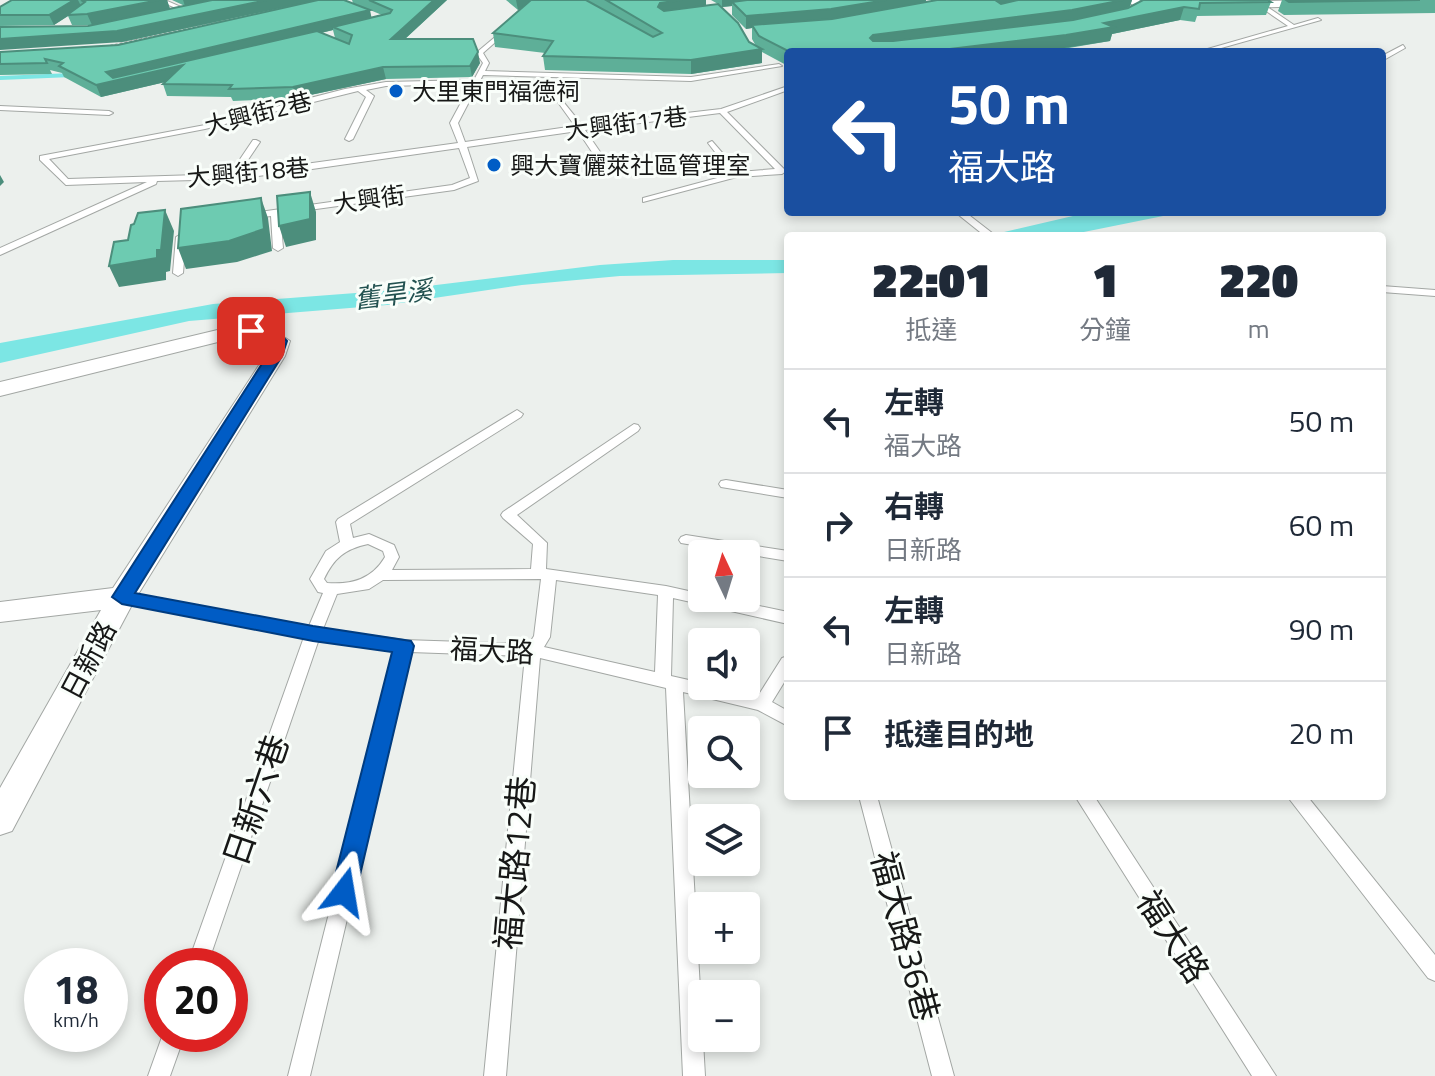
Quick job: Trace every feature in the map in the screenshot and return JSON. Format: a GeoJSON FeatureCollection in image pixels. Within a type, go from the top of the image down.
{"type":"FeatureCollection","features":[{"type":"Feature","properties":{"kind":"street"},"geometry":{"type":"LineString","coordinates":[[1229,5],[1255,2],[1331,3]]}},
{"type":"Feature","properties":{"kind":"street"},"geometry":{"type":"LineString","coordinates":[[1130,6],[1185,7]]}},
{"type":"Feature","properties":{"kind":"street"},"geometry":{"type":"LineString","coordinates":[[159,17],[201,8]]}},
{"type":"Feature","properties":{"kind":"street","name":"日新路"},"geometry":{"type":"LineString","coordinates":[[0,389],[230,333],[267,332],[280,341],[275,356],[122,597],[0,820]]}},
{"type":"Feature","properties":{"kind":"street","name":"福大路"},"geometry":{"type":"LineString","coordinates":[[0,612],[122,597]]}},
{"type":"Feature","properties":{"kind":"lane"},"geometry":{"type":"LineString","coordinates":[[160,0],[187,11]]}},
{"type":"Feature","properties":{"kind":"lane"},"geometry":{"type":"LineString","coordinates":[[1255,2],[1293,27]]}},
{"type":"Feature","properties":{"kind":"lane"},"geometry":{"type":"LineString","coordinates":[[1215,48],[1318,20]]}},
{"type":"Feature","properties":{"kind":"lane"},"geometry":{"type":"LineString","coordinates":[[510,26],[479,53],[486,63],[482,73],[691,79],[784,69]]}},
{"type":"Feature","properties":{"kind":"lane"},"geometry":{"type":"LineString","coordinates":[[1386,57],[1403,47]]}},
{"type":"Feature","properties":{"kind":"lane"},"geometry":{"type":"LineString","coordinates":[[766,60],[784,69]]}},
{"type":"Feature","properties":{"kind":"lane","name":"大興街"},"geometry":{"type":"LineString","coordinates":[[244,217],[454,187],[475,179],[454,123],[474,82],[482,73]]}},
{"type":"Feature","properties":{"kind":"lane","name":"大興街2巷"},"geometry":{"type":"LineString","coordinates":[[43,158],[205,127],[386,84],[474,82]]}},
{"type":"Feature","properties":{"kind":"lane"},"geometry":{"type":"LineString","coordinates":[[349,139],[370,96],[360,89]]}},
{"type":"Feature","properties":{"kind":"lane","name":"大興街17巷"},"geometry":{"type":"LineString","coordinates":[[462,144],[722,111],[784,89]]}},
{"type":"Feature","properties":{"kind":"lane"},"geometry":{"type":"LineString","coordinates":[[561,101],[603,162]]}},
{"type":"Feature","properties":{"kind":"lane"},"geometry":{"type":"LineString","coordinates":[[0,108],[109,113]]}},
{"type":"Feature","properties":{"kind":"lane"},"geometry":{"type":"LineString","coordinates":[[646,200],[737,175],[782,171],[722,111]]}},
{"type":"Feature","properties":{"kind":"lane"},"geometry":{"type":"LineString","coordinates":[[233,176],[256,142]]}},
{"type":"Feature","properties":{"kind":"lane"},"geometry":{"type":"LineString","coordinates":[[712,143],[737,175]]}},
{"type":"Feature","properties":{"kind":"lane","name":"大興街18巷"},"geometry":{"type":"LineString","coordinates":[[43,158],[66,182],[159,180],[298,169],[462,144]]}},
{"type":"Feature","properties":{"kind":"lane"},"geometry":{"type":"LineString","coordinates":[[0,252],[159,180]]}},
{"type":"Feature","properties":{"kind":"lane"},"geometry":{"type":"LineString","coordinates":[[275,213],[278,248]]}},
{"type":"Feature","properties":{"kind":"lane"},"geometry":{"type":"LineString","coordinates":[[964,216],[985,232]]}},
{"type":"Feature","properties":{"kind":"lane"},"geometry":{"type":"LineString","coordinates":[[178,273],[182,225]]}},
{"type":"Feature","properties":{"kind":"lane"},"geometry":{"type":"LineString","coordinates":[[1386,289],[1435,293]]}},
{"type":"Feature","properties":{"kind":"lane"},"geometry":{"type":"LineString","coordinates":[[347,544],[343,522],[517,414]]}},
{"type":"Feature","properties":{"kind":"lane","name":"福大路12巷"},"geometry":{"type":"LineString","coordinates":[[495,1076],[533,650],[542,637],[540,543],[508,515],[634,428]]}},
{"type":"Feature","properties":{"kind":"lane"},"geometry":{"type":"LineString","coordinates":[[726,484],[784,493]]}},
{"type":"Feature","properties":{"kind":"lane"},"geometry":{"type":"LineString","coordinates":[[382,575],[392,557],[389,548],[369,539],[347,544],[330,553],[317,579],[323,588],[356,589],[382,575],[543,574],[666,591],[784,617]]}},
{"type":"Feature","properties":{"kind":"lane"},"geometry":{"type":"LineString","coordinates":[[686,540],[784,555]]}},
{"type":"Feature","properties":{"kind":"lane","name":"日新六巷"},"geometry":{"type":"LineString","coordinates":[[203,948],[313,634],[332,589]]}},
{"type":"Feature","properties":{"kind":"lane"},"geometry":{"type":"LineString","coordinates":[[666,591],[694,1076]]}},
{"type":"Feature","properties":{"kind":"lane","name":"福大路"},"geometry":{"type":"LineString","coordinates":[[122,597],[313,634],[404,646],[533,650],[762,704],[784,717]]}},
{"type":"Feature","properties":{"kind":"lane"},"geometry":{"type":"LineString","coordinates":[[299,1076],[404,646]]}},
{"type":"Feature","properties":{"kind":"lane"},"geometry":{"type":"LineString","coordinates":[[762,704],[784,668]]}},
{"type":"Feature","properties":{"kind":"lane","name":"福大路36巷"},"geometry":{"type":"LineString","coordinates":[[869,800],[943,1076]]}},
{"type":"Feature","properties":{"kind":"lane","name":"福大路"},"geometry":{"type":"LineString","coordinates":[[1087,800],[1265,1076]]}},
{"type":"Feature","properties":{"kind":"lane"},"geometry":{"type":"LineString","coordinates":[[1299,800],[1435,971]]}},
{"type":"Feature","properties":{"kind":"lane"},"geometry":{"type":"LineString","coordinates":[[159,1076],[168,1052]]}},
{"type":"Feature","properties":{"kind":"path"},"geometry":{"type":"LineString","coordinates":[[97,48],[232,19]]}},
{"type":"Feature","properties":{"kind":"path"},"geometry":{"type":"LineString","coordinates":[[0,52],[27,51]]}},
{"type":"Feature","properties":{"kind":"water"},"geometry":{"type":"Polygon","coordinates":[[[1073,216],[1163,216],[1084,232],[1004,232],[1073,216]]]}},
{"type":"Feature","properties":{"kind":"water","name":"舊旱溪"},"geometry":{"type":"Polygon","coordinates":[[[673,260],[784,260],[784,273],[620,276],[522,285],[387,305],[189,321],[0,363],[0,343],[213,304],[395,290],[600,265],[673,260]]]}},
{"type":"Feature","properties":{"kind":"building"},"geometry":{"type":"Polygon","coordinates":[[[12,0],[74,0],[49,15],[0,15],[0,7],[12,0]]]}},
{"type":"Feature","properties":{"kind":"building"},"geometry":{"type":"Polygon","coordinates":[[[81,0],[159,0],[67,15],[85,2],[81,0]]]}},
{"type":"Feature","properties":{"kind":"building"},"geometry":{"type":"Polygon","coordinates":[[[212,0],[267,0],[117,31],[0,39],[0,27],[88,26],[212,0]]]}},
{"type":"Feature","properties":{"kind":"building"},"geometry":{"type":"Polygon","coordinates":[[[318,0],[344,0],[370,10],[106,72],[113,78],[317,31],[349,44],[352,35],[333,27],[392,10],[369,0],[434,0],[391,39],[473,39],[478,52],[470,66],[383,67],[293,87],[229,89],[232,85],[163,84],[183,65],[96,85],[59,66],[63,63],[45,59],[47,63],[0,64],[0,52],[118,45],[318,0]]]}},
{"type":"Feature","properties":{"kind":"building"},"geometry":{"type":"Polygon","coordinates":[[[531,0],[586,0],[653,37],[662,33],[606,0],[682,0],[660,3],[658,7],[664,11],[718,4],[738,23],[749,42],[762,49],[691,60],[543,56],[553,41],[493,33],[531,0]]]}},
{"type":"Feature","properties":{"kind":"building"},"geometry":{"type":"Polygon","coordinates":[[[886,0],[831,9],[746,16],[732,2],[886,0]]]}},
{"type":"Feature","properties":{"kind":"building"},"geometry":{"type":"Polygon","coordinates":[[[937,0],[995,0],[1001,4],[1018,0],[1123,0],[1072,10],[873,35],[870,38],[873,41],[893,41],[1073,20],[1128,8],[1143,0],[1271,2],[1200,3],[1199,9],[1184,7],[1104,23],[1114,27],[958,48],[784,49],[759,36],[752,25],[832,19],[937,0]]]}},
{"type":"Feature","properties":{"kind":"building"},"geometry":{"type":"Polygon","coordinates":[[[1286,0],[1420,0],[1289,2],[1286,0]]]}},
{"type":"Feature","properties":{"kind":"building"},"geometry":{"type":"Polygon","coordinates":[[[310,192],[310,219],[279,226],[277,196],[310,192]]]}},
{"type":"Feature","properties":{"kind":"building"},"geometry":{"type":"Polygon","coordinates":[[[261,198],[264,229],[229,241],[178,248],[181,209],[261,198]]]}},
{"type":"Feature","properties":{"kind":"building"},"geometry":{"type":"Polygon","coordinates":[[[165,210],[161,250],[157,250],[157,258],[109,266],[114,242],[128,240],[138,213],[165,210]]]}},
{"type":"Feature","properties":{"kind":"waterway"},"geometry":{"type":"LineString","coordinates":[[0,78],[72,75]]}},
{"type":"Feature","properties":{"kind":"place","name":"大里東門福德祠"},"geometry":{"type":"Point","coordinates":[396,91]}},
{"type":"Feature","properties":{"kind":"place","name":"興大寶儷萊社區管理室"},"geometry":{"type":"Point","coordinates":[494,165]}},
{"type":"Feature","properties":{"kind":"route"},"geometry":{"type":"LineString","coordinates":[[251,331],[267,332],[280,341],[275,356],[122,597],[313,634],[404,646],[344,892]]}}]}
